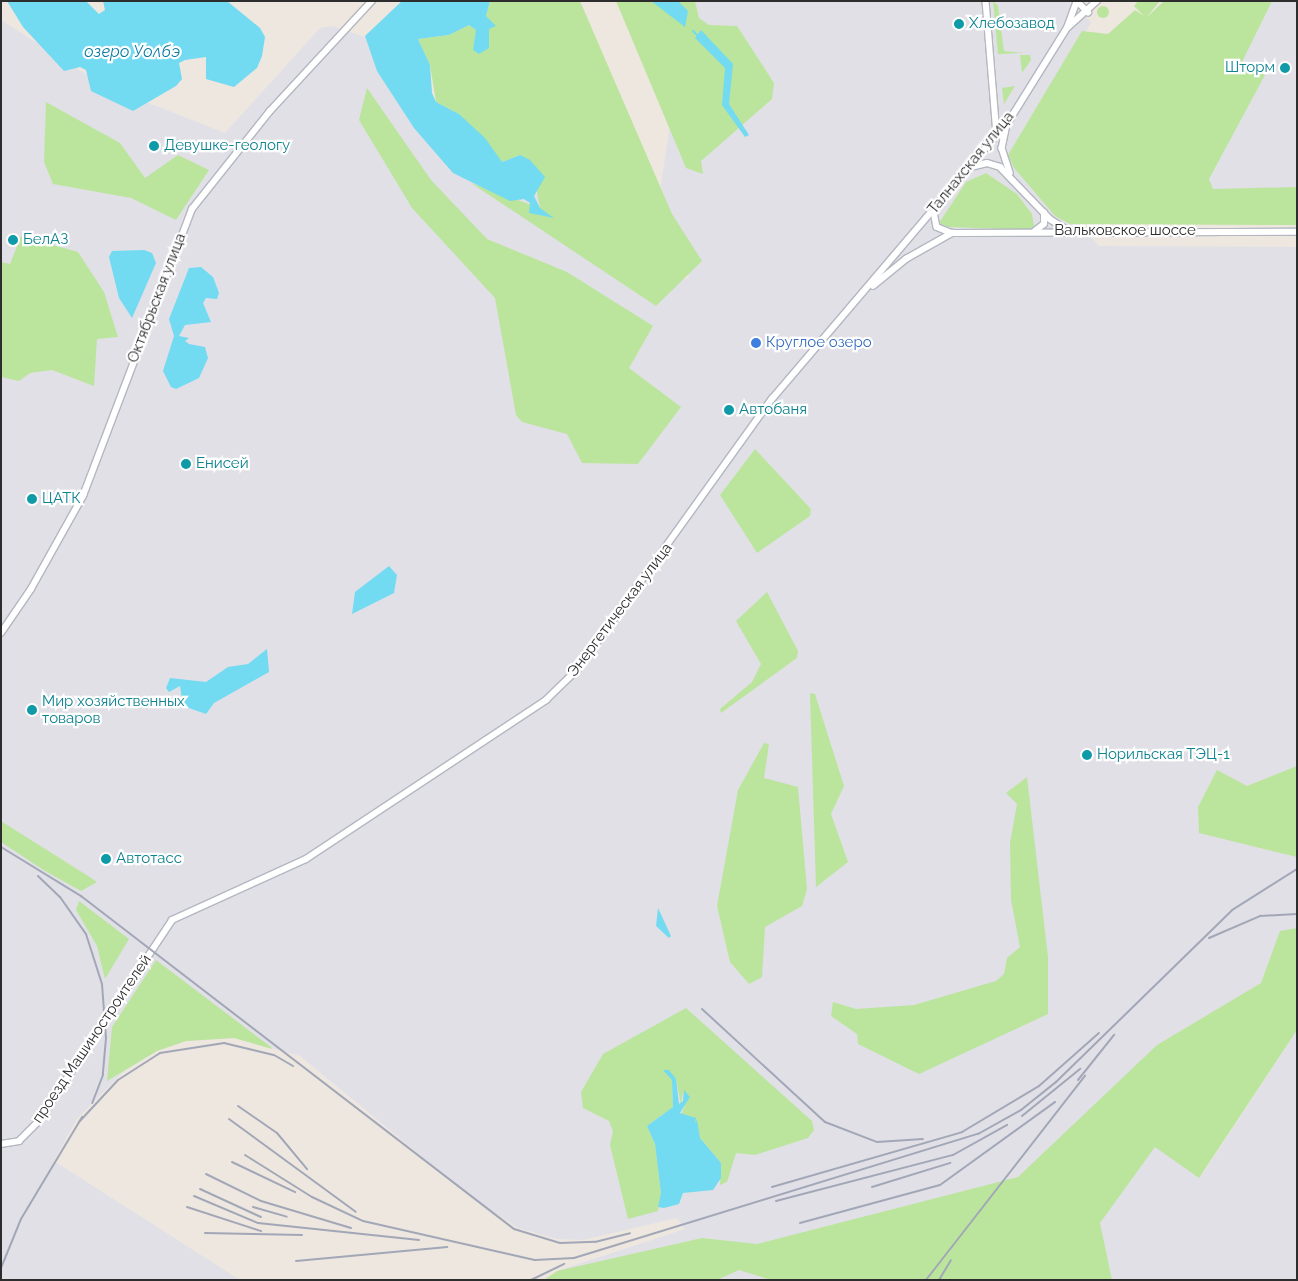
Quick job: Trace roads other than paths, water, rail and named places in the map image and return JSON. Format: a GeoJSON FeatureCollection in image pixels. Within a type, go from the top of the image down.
{"type":"FeatureCollection","features":[{"type":"Feature","properties":{"kind":"street","name":"Октябрьская улица"},"geometry":{"type":"LineString","coordinates":[[1,632],[24,602],[83,496],[192,210],[270,111],[372,1]]}},
{"type":"Feature","properties":{"kind":"street"},"geometry":{"type":"LineString","coordinates":[[986,1],[997,134]]}},
{"type":"Feature","properties":{"kind":"street"},"geometry":{"type":"LineString","coordinates":[[1077,1],[1088,12]]}},
{"type":"Feature","properties":{"kind":"street","name":"Талнахская улица"},"geometry":{"type":"LineString","coordinates":[[866,292],[1008,120],[1067,28],[1077,1]]}},
{"type":"Feature","properties":{"kind":"street","name":"Талнахская улица"},"geometry":{"type":"LineString","coordinates":[[1067,28],[1088,12],[1097,1]]}},
{"type":"Feature","properties":{"kind":"street"},"geometry":{"type":"LineString","coordinates":[[1008,120],[1002,148],[1010,174]]}},
{"type":"Feature","properties":{"kind":"street"},"geometry":{"type":"LineString","coordinates":[[970,167],[993,164],[1010,174],[1044,213],[1056,224],[1072,231]]}},
{"type":"Feature","properties":{"kind":"street","name":"Вальковское шоссе"},"geometry":{"type":"LineString","coordinates":[[934,211],[937,227],[952,233],[1072,231],[1297,232]]}},
{"type":"Feature","properties":{"kind":"street"},"geometry":{"type":"LineString","coordinates":[[1033,232],[1045,221],[1044,213]]}},
{"type":"Feature","properties":{"kind":"street","name":"Вальковское шоссе"},"geometry":{"type":"LineString","coordinates":[[866,292],[906,259],[952,233]]}},
{"type":"Feature","properties":{"kind":"street","name":"Энергетическая улица"},"geometry":{"type":"LineString","coordinates":[[172,920],[306,859],[557,690],[578,670],[772,399],[866,292]]}},
{"type":"Feature","properties":{"kind":"street","name":"проезд Машиностроителей"},"geometry":{"type":"LineString","coordinates":[[1,1144],[19,1141],[38,1122],[172,920]]}},
{"type":"Feature","properties":{"kind":"water","name":"озеро Уолбэ"},"geometry":{"type":"Polygon","coordinates":[[[7,1],[86,1],[99,14],[105,10],[103,1],[227,1],[260,28],[265,37],[262,56],[257,68],[234,87],[206,79],[206,57],[185,60],[179,63],[182,79],[176,86],[133,111],[91,91],[86,70],[80,67],[64,71],[23,27],[7,1]]]}},
{"type":"Feature","properties":{"kind":"water"},"geometry":{"type":"Polygon","coordinates":[[[402,1],[490,1],[486,16],[496,26],[489,29],[489,48],[479,54],[473,50],[476,30],[469,25],[449,35],[418,39],[430,65],[432,93],[436,102],[459,114],[485,138],[502,162],[520,155],[530,160],[545,177],[534,196],[540,208],[554,218],[529,213],[530,203],[524,199],[510,201],[453,173],[414,128],[377,71],[365,36],[402,1]]]}},
{"type":"Feature","properties":{"kind":"water"},"geometry":{"type":"Polygon","coordinates":[[[651,1],[678,1],[688,11],[685,27],[651,1]]]}},
{"type":"Feature","properties":{"kind":"water"},"geometry":{"type":"Polygon","coordinates":[[[701,30],[733,64],[729,104],[749,135],[745,137],[722,105],[725,68],[695,38],[701,30]]]}},
{"type":"Feature","properties":{"kind":"water"},"geometry":{"type":"Polygon","coordinates":[[[144,250],[152,253],[156,263],[132,318],[119,298],[109,257],[112,251],[144,250]]]}},
{"type":"Feature","properties":{"kind":"water"},"geometry":{"type":"Polygon","coordinates":[[[201,267],[213,277],[219,293],[217,299],[206,298],[203,303],[211,322],[185,325],[179,336],[189,338],[185,341],[189,344],[205,347],[208,358],[199,378],[176,389],[171,387],[163,371],[174,336],[169,319],[189,268],[201,267]]]}},
{"type":"Feature","properties":{"kind":"water"},"geometry":{"type":"Polygon","coordinates":[[[389,566],[397,575],[394,593],[352,614],[355,592],[389,566]]]}},
{"type":"Feature","properties":{"kind":"water"},"geometry":{"type":"Polygon","coordinates":[[[267,649],[269,672],[214,703],[206,714],[183,706],[180,686],[169,692],[166,688],[170,678],[206,682],[228,667],[248,664],[267,649]]]}},
{"type":"Feature","properties":{"kind":"water"},"geometry":{"type":"Polygon","coordinates":[[[658,908],[671,936],[669,938],[656,926],[658,908]]]}},
{"type":"Feature","properties":{"kind":"water"},"geometry":{"type":"Polygon","coordinates":[[[663,1070],[669,1070],[676,1079],[679,1104],[683,1101],[684,1090],[690,1097],[680,1113],[696,1118],[695,1123],[697,1120],[700,1138],[721,1163],[721,1178],[713,1190],[683,1193],[679,1204],[664,1208],[658,1207],[661,1193],[655,1144],[647,1126],[673,1107],[672,1080],[663,1070]]]}},
{"type":"Feature","properties":{"kind":"waterway"},"geometry":{"type":"LineString","coordinates":[[693,31],[699,37]]}},
{"type":"Feature","properties":{"kind":"railway"},"geometry":{"type":"LineString","coordinates":[[1,847],[81,896],[514,1229],[560,1243],[595,1242],[630,1233]]}},
{"type":"Feature","properties":{"kind":"railway"},"geometry":{"type":"LineString","coordinates":[[245,1155],[312,1197],[363,1221],[535,1260],[574,1258],[978,1134],[1021,1110],[1056,1082],[1232,910],[1297,869]]}},
{"type":"Feature","properties":{"kind":"railway"},"geometry":{"type":"LineString","coordinates":[[38,876],[60,897],[86,934],[102,984],[106,1038],[103,1075],[92,1103]]}},
{"type":"Feature","properties":{"kind":"railway"},"geometry":{"type":"LineString","coordinates":[[1209,938],[1260,916],[1297,914]]}},
{"type":"Feature","properties":{"kind":"railway"},"geometry":{"type":"LineString","coordinates":[[702,1009],[825,1122],[877,1142],[923,1139]]}},
{"type":"Feature","properties":{"kind":"railway"},"geometry":{"type":"LineString","coordinates":[[772,1187],[962,1132],[1039,1086],[1099,1033]]}},
{"type":"Feature","properties":{"kind":"railway"},"geometry":{"type":"LineString","coordinates":[[1078,1080],[1114,1035]]}},
{"type":"Feature","properties":{"kind":"railway"},"geometry":{"type":"LineString","coordinates":[[79,1122],[118,1080],[160,1053],[224,1043],[274,1055],[293,1066]]}},
{"type":"Feature","properties":{"kind":"railway"},"geometry":{"type":"LineString","coordinates":[[1022,1116],[1080,1069]]}},
{"type":"Feature","properties":{"kind":"railway"},"geometry":{"type":"LineString","coordinates":[[926,1280],[1085,1076]]}},
{"type":"Feature","properties":{"kind":"railway"},"geometry":{"type":"LineString","coordinates":[[800,1223],[940,1185],[1055,1102]]}},
{"type":"Feature","properties":{"kind":"railway"},"geometry":{"type":"LineString","coordinates":[[238,1106],[277,1133],[307,1169]]}},
{"type":"Feature","properties":{"kind":"railway"},"geometry":{"type":"LineString","coordinates":[[1,1268],[21,1219],[82,1117]]}},
{"type":"Feature","properties":{"kind":"railway"},"geometry":{"type":"LineString","coordinates":[[229,1119],[356,1212]]}},
{"type":"Feature","properties":{"kind":"railway"},"geometry":{"type":"LineString","coordinates":[[776,1201],[953,1155],[1007,1125]]}},
{"type":"Feature","properties":{"kind":"railway"},"geometry":{"type":"LineString","coordinates":[[232,1162],[295,1192]]}},
{"type":"Feature","properties":{"kind":"railway"},"geometry":{"type":"LineString","coordinates":[[872,1187],[950,1163]]}},
{"type":"Feature","properties":{"kind":"railway"},"geometry":{"type":"LineString","coordinates":[[206,1174],[261,1201],[351,1228]]}},
{"type":"Feature","properties":{"kind":"railway"},"geometry":{"type":"LineString","coordinates":[[200,1189],[261,1217]]}},
{"type":"Feature","properties":{"kind":"railway"},"geometry":{"type":"LineString","coordinates":[[194,1196],[258,1223],[419,1240]]}},
{"type":"Feature","properties":{"kind":"railway"},"geometry":{"type":"LineString","coordinates":[[187,1207],[261,1231]]}},
{"type":"Feature","properties":{"kind":"railway"},"geometry":{"type":"LineString","coordinates":[[253,1207],[287,1217]]}},
{"type":"Feature","properties":{"kind":"railway"},"geometry":{"type":"LineString","coordinates":[[205,1233],[302,1235]]}},
{"type":"Feature","properties":{"kind":"railway"},"geometry":{"type":"LineString","coordinates":[[296,1261],[447,1247]]}},
{"type":"Feature","properties":{"kind":"railway"},"geometry":{"type":"LineString","coordinates":[[939,1280],[951,1260]]}},
{"type":"Feature","properties":{"kind":"railway"},"geometry":{"type":"LineString","coordinates":[[531,1280],[564,1264]]}},
{"type":"Feature","properties":{"kind":"place","name":"Хлебозавод"},"geometry":{"type":"Point","coordinates":[959,24]}},
{"type":"Feature","properties":{"kind":"place","name":"Шторм"},"geometry":{"type":"Point","coordinates":[1285,68]}},
{"type":"Feature","properties":{"kind":"place","name":"Девушке-геологу"},"geometry":{"type":"Point","coordinates":[154,146]}},
{"type":"Feature","properties":{"kind":"place","name":"БелАЗ"},"geometry":{"type":"Point","coordinates":[13,240]}},
{"type":"Feature","properties":{"kind":"place","name":"Круглое озеро"},"geometry":{"type":"Point","coordinates":[756,343]}},
{"type":"Feature","properties":{"kind":"place","name":"Автобаня"},"geometry":{"type":"Point","coordinates":[729,410]}},
{"type":"Feature","properties":{"kind":"place","name":"Енисей"},"geometry":{"type":"Point","coordinates":[186,464]}},
{"type":"Feature","properties":{"kind":"place","name":"ЦАТК"},"geometry":{"type":"Point","coordinates":[32,499]}},
{"type":"Feature","properties":{"kind":"place","name":"Мир хозяйственных товаров"},"geometry":{"type":"Point","coordinates":[32,710]}},
{"type":"Feature","properties":{"kind":"place","name":"Норильская ТЭЦ-1"},"geometry":{"type":"Point","coordinates":[1087,755]}},
{"type":"Feature","properties":{"kind":"place","name":"Автотасс"},"geometry":{"type":"Point","coordinates":[106,859]}}]}
